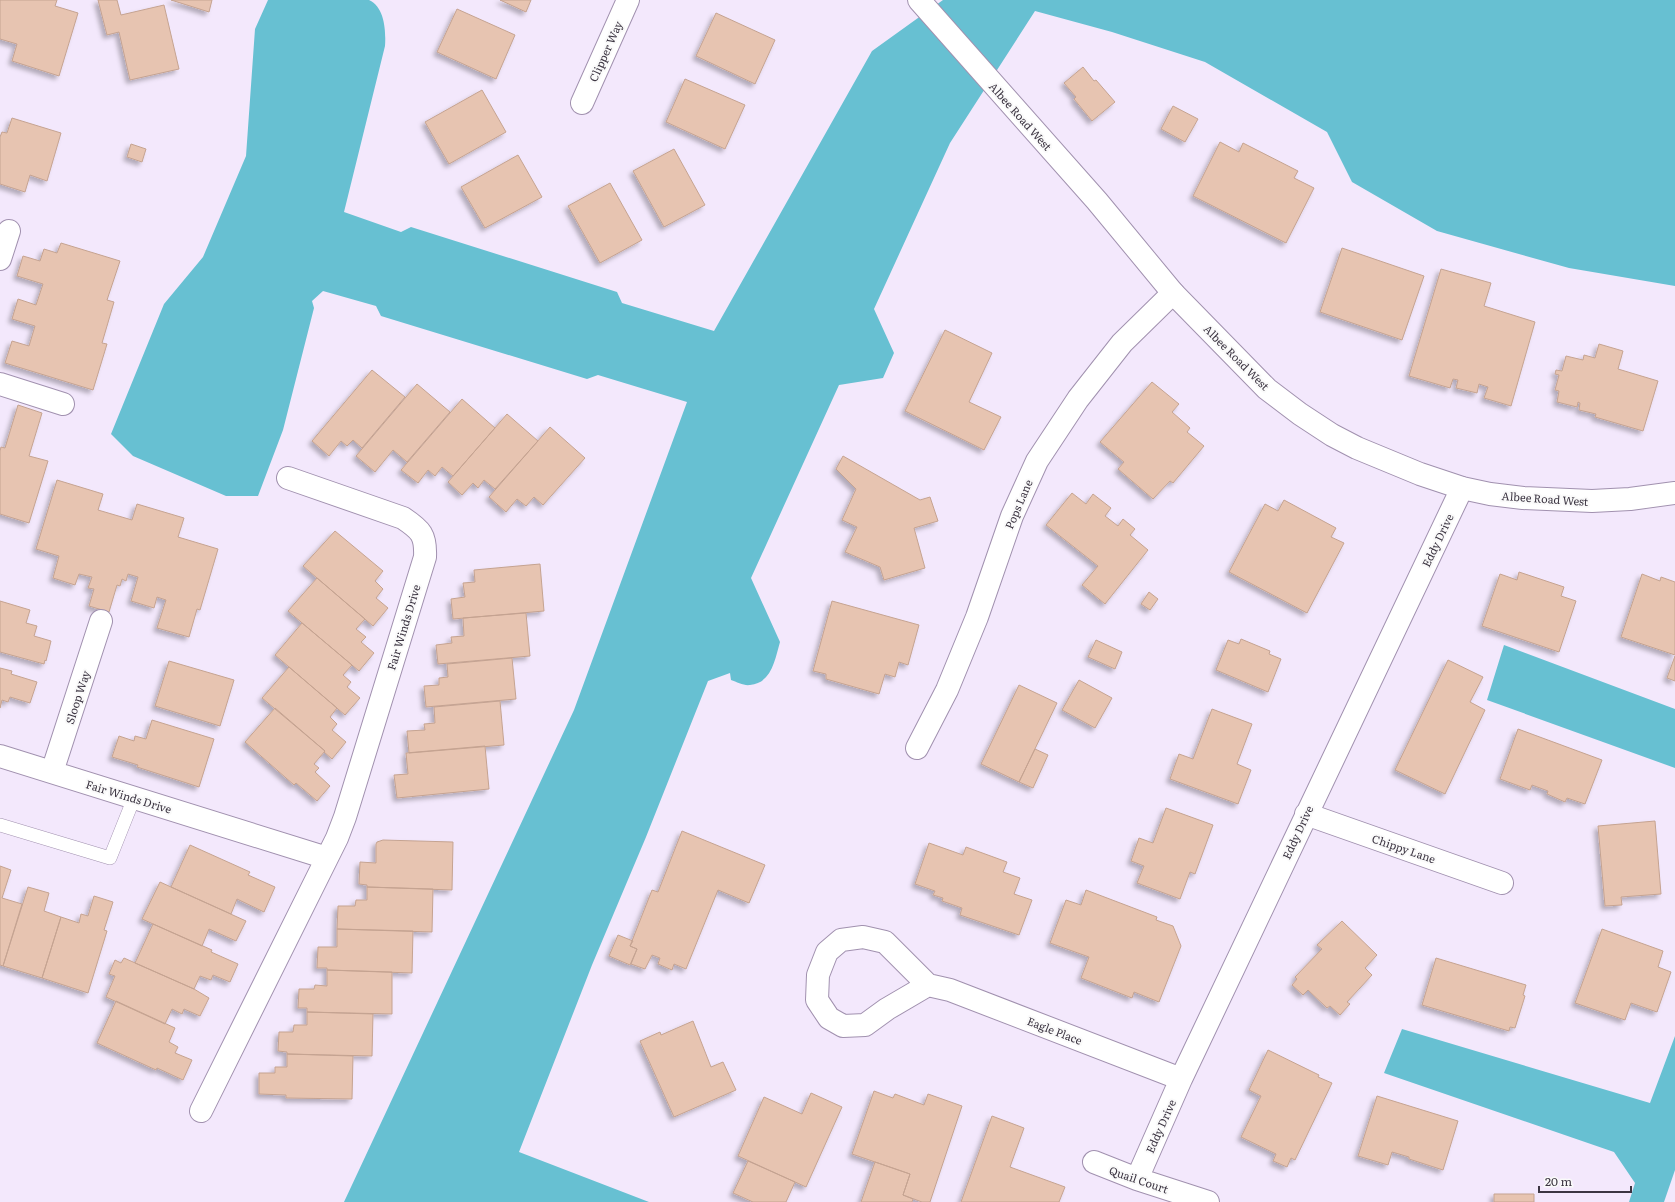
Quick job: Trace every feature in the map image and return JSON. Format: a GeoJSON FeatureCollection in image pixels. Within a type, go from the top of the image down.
{"type":"FeatureCollection","features":[{"type":"Feature","properties":{"kind":"street","name":"Clipper Way"},"geometry":{"type":"LineString","coordinates":[[582,103],[628,0]]}},
{"type":"Feature","properties":{"kind":"street","name":"Albee Road West"},"geometry":{"type":"LineString","coordinates":[[919,0],[1097,201],[1173,293],[1267,389],[1300,414],[1332,435],[1357,448],[1420,474],[1462,488],[1523,498],[1592,501],[1630,499],[1675,494]]}},
{"type":"Feature","properties":{"kind":"street"},"geometry":{"type":"LineString","coordinates":[[0,259],[9,231]]}},
{"type":"Feature","properties":{"kind":"street","name":"Pops Lane"},"geometry":{"type":"LineString","coordinates":[[917,748],[950,682],[977,617],[1012,516],[1037,461],[1078,399],[1122,343],[1173,293]]}},
{"type":"Feature","properties":{"kind":"street"},"geometry":{"type":"LineString","coordinates":[[0,384],[63,404]]}},
{"type":"Feature","properties":{"kind":"street","name":"Fair Winds Drive"},"geometry":{"type":"LineString","coordinates":[[201,1111],[327,858],[345,817],[425,558],[425,543],[418,528],[403,518],[288,478]]}},
{"type":"Feature","properties":{"kind":"street","name":"Eddy Drive"},"geometry":{"type":"LineString","coordinates":[[1137,1179],[1181,1079],[1462,488]]}},
{"type":"Feature","properties":{"kind":"street","name":"Sloop Way"},"geometry":{"type":"LineString","coordinates":[[52,772],[101,621]]}},
{"type":"Feature","properties":{"kind":"street","name":"Fair Winds Drive"},"geometry":{"type":"LineString","coordinates":[[0,756],[327,858]]}},
{"type":"Feature","properties":{"kind":"street","name":"Chippy Lane"},"geometry":{"type":"LineString","coordinates":[[1306,814],[1502,883]]}},
{"type":"Feature","properties":{"kind":"street"},"geometry":{"type":"LineString","coordinates":[[863,937],[885,942],[928,986],[887,1009],[866,1025],[843,1026],[829,1018],[817,1000],[818,975],[827,952],[841,940],[863,937]]}},
{"type":"Feature","properties":{"kind":"street","name":"Eagle Place"},"geometry":{"type":"LineString","coordinates":[[928,986],[950,990],[1181,1079]]}},
{"type":"Feature","properties":{"kind":"street","name":"Quail Court"},"geometry":{"type":"LineString","coordinates":[[1094,1162],[1137,1179],[1208,1202]]}},
{"type":"Feature","properties":{"kind":"lane"},"geometry":{"type":"LineString","coordinates":[[0,825],[110,858],[134,798]]}},
{"type":"Feature","properties":{"kind":"water"},"geometry":{"type":"Polygon","coordinates":[[[268,0],[369,0],[374,3],[381,14],[385,27],[385,46],[344,212],[401,232],[411,227],[617,292],[622,303],[714,331],[872,51],[943,0],[1675,0],[1675,286],[1569,268],[1437,231],[1352,182],[1327,132],[1205,62],[1112,32],[1035,11],[950,143],[874,309],[894,353],[883,378],[839,385],[751,578],[780,642],[774,663],[768,675],[763,680],[750,685],[731,680],[730,673],[708,681],[646,837],[592,965],[519,1152],[649,1202],[344,1202],[574,710],[687,402],[598,375],[587,379],[381,316],[376,306],[323,291],[312,301],[314,308],[283,430],[258,496],[226,496],[133,456],[111,434],[164,304],[203,257],[246,156],[255,29],[268,0]]]}},
{"type":"Feature","properties":{"kind":"water"},"geometry":{"type":"Polygon","coordinates":[[[1504,645],[1675,709],[1675,768],[1487,700],[1504,645]]]}},
{"type":"Feature","properties":{"kind":"water"},"geometry":{"type":"Polygon","coordinates":[[[1402,1029],[1650,1103],[1675,1036],[1675,1170],[1664,1202],[1629,1202],[1635,1183],[1614,1152],[1384,1073],[1402,1029]]]}},
{"type":"Feature","properties":{"kind":"building"},"geometry":{"type":"Polygon","coordinates":[[[0,0],[57,0],[55,6],[78,13],[59,76],[12,61],[17,44],[0,39],[0,0]]]}},
{"type":"Feature","properties":{"kind":"building"},"geometry":{"type":"Polygon","coordinates":[[[98,0],[117,0],[121,15],[164,5],[179,69],[130,80],[119,32],[107,35],[98,0]]]}},
{"type":"Feature","properties":{"kind":"building"},"geometry":{"type":"Polygon","coordinates":[[[171,0],[212,0],[209,12],[171,0]]]}},
{"type":"Feature","properties":{"kind":"building"},"geometry":{"type":"Polygon","coordinates":[[[500,0],[531,0],[526,12],[500,0]]]}},
{"type":"Feature","properties":{"kind":"building"},"geometry":{"type":"Polygon","coordinates":[[[457,9],[515,35],[496,79],[437,52],[457,9]]]}},
{"type":"Feature","properties":{"kind":"building"},"geometry":{"type":"Polygon","coordinates":[[[716,13],[775,40],[755,84],[696,56],[716,13]]]}},
{"type":"Feature","properties":{"kind":"building"},"geometry":{"type":"Polygon","coordinates":[[[1083,67],[1094,81],[1096,80],[1115,102],[1092,121],[1074,99],[1076,97],[1064,83],[1083,67]]]}},
{"type":"Feature","properties":{"kind":"building"},"geometry":{"type":"Polygon","coordinates":[[[685,79],[745,105],[725,149],[666,122],[685,79]]]}},
{"type":"Feature","properties":{"kind":"building"},"geometry":{"type":"Polygon","coordinates":[[[482,90],[506,132],[449,164],[425,122],[482,90]]]}},
{"type":"Feature","properties":{"kind":"building"},"geometry":{"type":"Polygon","coordinates":[[[1173,106],[1198,119],[1185,142],[1161,129],[1173,106]]]}},
{"type":"Feature","properties":{"kind":"building"},"geometry":{"type":"Polygon","coordinates":[[[12,118],[61,133],[47,181],[30,175],[25,192],[0,184],[0,137],[2,132],[7,133],[12,118]]]}},
{"type":"Feature","properties":{"kind":"building"},"geometry":{"type":"Polygon","coordinates":[[[1220,142],[1239,152],[1243,143],[1298,171],[1294,178],[1314,188],[1286,243],[1193,196],[1220,142]]]}},
{"type":"Feature","properties":{"kind":"building"},"geometry":{"type":"Polygon","coordinates":[[[131,144],[146,149],[142,162],[127,157],[131,144]]]}},
{"type":"Feature","properties":{"kind":"building"},"geometry":{"type":"Polygon","coordinates":[[[674,149],[705,205],[664,227],[633,171],[674,149]]]}},
{"type":"Feature","properties":{"kind":"building"},"geometry":{"type":"Polygon","coordinates":[[[518,155],[542,197],[485,228],[461,187],[518,155]]]}},
{"type":"Feature","properties":{"kind":"building"},"geometry":{"type":"Polygon","coordinates":[[[610,183],[642,240],[600,263],[568,206],[610,183]]]}},
{"type":"Feature","properties":{"kind":"building"},"geometry":{"type":"Polygon","coordinates":[[[61,243],[120,261],[107,300],[114,302],[102,343],[107,344],[93,390],[5,363],[12,341],[29,346],[35,326],[12,319],[18,299],[36,305],[43,284],[17,276],[23,256],[40,261],[44,249],[57,253],[61,243]]]}},
{"type":"Feature","properties":{"kind":"building"},"geometry":{"type":"Polygon","coordinates":[[[1342,248],[1424,276],[1402,340],[1320,312],[1342,248]]]}},
{"type":"Feature","properties":{"kind":"building"},"geometry":{"type":"Polygon","coordinates":[[[1441,269],[1491,283],[1484,306],[1535,322],[1511,406],[1484,398],[1488,387],[1479,384],[1477,393],[1456,388],[1458,380],[1453,379],[1450,388],[1409,376],[1441,269]]]}},
{"type":"Feature","properties":{"kind":"building"},"geometry":{"type":"Polygon","coordinates":[[[945,330],[992,353],[969,402],[1001,417],[984,450],[905,411],[945,330]]]}},
{"type":"Feature","properties":{"kind":"building"},"geometry":{"type":"Polygon","coordinates":[[[1599,344],[1623,351],[1618,369],[1658,381],[1643,431],[1595,417],[1596,414],[1579,410],[1580,403],[1578,402],[1577,407],[1557,402],[1559,391],[1555,390],[1559,375],[1555,374],[1556,370],[1562,371],[1566,356],[1583,360],[1584,355],[1595,358],[1599,344]]]}},
{"type":"Feature","properties":{"kind":"building"},"geometry":{"type":"Polygon","coordinates":[[[372,370],[405,397],[362,448],[353,440],[347,446],[341,441],[329,456],[312,441],[372,370]]]}},
{"type":"Feature","properties":{"kind":"building"},"geometry":{"type":"Polygon","coordinates":[[[1152,382],[1179,404],[1172,412],[1190,428],[1187,432],[1204,446],[1173,483],[1170,481],[1153,499],[1118,469],[1124,462],[1100,442],[1152,382]]]}},
{"type":"Feature","properties":{"kind":"building"},"geometry":{"type":"Polygon","coordinates":[[[417,384],[450,412],[407,462],[393,450],[375,472],[356,456],[417,384]]]}},
{"type":"Feature","properties":{"kind":"building"},"geometry":{"type":"Polygon","coordinates":[[[462,399],[495,428],[453,476],[442,467],[435,476],[428,470],[418,483],[401,470],[462,399]]]}},
{"type":"Feature","properties":{"kind":"building"},"geometry":{"type":"Polygon","coordinates":[[[18,405],[42,413],[29,456],[48,461],[29,523],[0,514],[0,451],[1,447],[5,448],[18,405]]]}},
{"type":"Feature","properties":{"kind":"building"},"geometry":{"type":"Polygon","coordinates":[[[507,414],[538,441],[495,489],[484,480],[478,488],[473,483],[462,495],[448,482],[507,414]]]}},
{"type":"Feature","properties":{"kind":"building"},"geometry":{"type":"Polygon","coordinates":[[[550,427],[585,458],[543,505],[534,497],[526,506],[517,499],[506,512],[489,497],[550,427]]]}},
{"type":"Feature","properties":{"kind":"building"},"geometry":{"type":"Polygon","coordinates":[[[843,456],[920,500],[930,497],[938,521],[914,528],[925,568],[884,580],[880,567],[845,552],[857,527],[842,520],[856,489],[836,469],[843,456]]]}},
{"type":"Feature","properties":{"kind":"building"},"geometry":{"type":"Polygon","coordinates":[[[57,480],[103,494],[98,510],[132,520],[137,504],[184,518],[178,537],[218,549],[200,610],[197,609],[189,637],[157,628],[166,600],[157,597],[154,608],[131,601],[138,577],[128,574],[126,581],[122,579],[120,586],[117,585],[109,612],[89,606],[94,589],[88,588],[92,577],[79,574],[75,585],[53,578],[59,556],[36,549],[57,480]]]}},
{"type":"Feature","properties":{"kind":"building"},"geometry":{"type":"Polygon","coordinates":[[[1072,493],[1086,504],[1093,494],[1111,508],[1105,516],[1118,526],[1123,519],[1135,529],[1130,535],[1148,550],[1105,604],[1082,585],[1098,566],[1046,525],[1072,493]]]}},
{"type":"Feature","properties":{"kind":"building"},"geometry":{"type":"Polygon","coordinates":[[[1284,500],[1336,528],[1331,537],[1344,543],[1307,613],[1229,572],[1265,504],[1278,511],[1284,500]]]}},
{"type":"Feature","properties":{"kind":"building"},"geometry":{"type":"Polygon","coordinates":[[[335,531],[383,571],[375,581],[383,589],[376,598],[388,608],[373,626],[303,566],[335,531]]]}},
{"type":"Feature","properties":{"kind":"building"},"geometry":{"type":"Polygon","coordinates":[[[540,564],[544,611],[453,619],[451,599],[465,597],[463,583],[475,582],[474,570],[540,564]]]}},
{"type":"Feature","properties":{"kind":"building"},"geometry":{"type":"Polygon","coordinates":[[[1519,572],[1564,587],[1561,596],[1576,601],[1559,652],[1482,626],[1500,574],[1517,580],[1519,572]]]}},
{"type":"Feature","properties":{"kind":"building"},"geometry":{"type":"Polygon","coordinates":[[[1642,574],[1660,581],[1661,577],[1675,582],[1675,655],[1621,637],[1642,574]]]}},
{"type":"Feature","properties":{"kind":"building"},"geometry":{"type":"Polygon","coordinates":[[[317,578],[365,619],[356,629],[366,637],[361,642],[374,653],[359,671],[288,611],[317,578]]]}},
{"type":"Feature","properties":{"kind":"building"},"geometry":{"type":"Polygon","coordinates":[[[1149,592],[1158,599],[1150,610],[1141,604],[1149,592]]]}},
{"type":"Feature","properties":{"kind":"building"},"geometry":{"type":"Polygon","coordinates":[[[0,601],[30,610],[26,623],[37,626],[34,636],[51,641],[44,664],[0,652],[0,601]]]}},
{"type":"Feature","properties":{"kind":"building"},"geometry":{"type":"Polygon","coordinates":[[[832,601],[919,625],[908,665],[899,662],[895,677],[885,674],[879,694],[826,679],[826,674],[813,671],[832,601]]]}},
{"type":"Feature","properties":{"kind":"building"},"geometry":{"type":"Polygon","coordinates":[[[526,613],[530,656],[438,664],[436,645],[452,643],[451,637],[464,636],[463,618],[526,613]]]}},
{"type":"Feature","properties":{"kind":"building"},"geometry":{"type":"Polygon","coordinates":[[[302,623],[352,665],[343,675],[351,682],[347,687],[360,698],[345,715],[275,655],[302,623]]]}},
{"type":"Feature","properties":{"kind":"building"},"geometry":{"type":"Polygon","coordinates":[[[1241,639],[1270,651],[1269,654],[1281,659],[1268,692],[1216,670],[1228,640],[1239,644],[1241,639]]]}},
{"type":"Feature","properties":{"kind":"building"},"geometry":{"type":"Polygon","coordinates":[[[1096,640],[1122,652],[1115,669],[1088,657],[1096,640]]]}},
{"type":"Feature","properties":{"kind":"building"},"geometry":{"type":"Polygon","coordinates":[[[1675,656],[1675,681],[1667,678],[1675,656]]]}},
{"type":"Feature","properties":{"kind":"building"},"geometry":{"type":"Polygon","coordinates":[[[512,658],[516,699],[426,707],[424,686],[439,685],[439,678],[448,677],[447,664],[512,658]]]}},
{"type":"Feature","properties":{"kind":"building"},"geometry":{"type":"Polygon","coordinates":[[[1448,660],[1483,677],[1470,702],[1485,710],[1445,794],[1395,770],[1448,660]]]}},
{"type":"Feature","properties":{"kind":"building"},"geometry":{"type":"Polygon","coordinates":[[[169,661],[234,680],[220,726],[155,706],[169,661]]]}},
{"type":"Feature","properties":{"kind":"building"},"geometry":{"type":"Polygon","coordinates":[[[289,667],[337,708],[330,717],[337,724],[332,730],[346,742],[332,759],[324,752],[325,751],[262,698],[289,667]]]}},
{"type":"Feature","properties":{"kind":"building"},"geometry":{"type":"Polygon","coordinates":[[[0,668],[12,671],[11,674],[37,682],[30,703],[10,697],[8,702],[2,700],[0,708],[0,668]]]}},
{"type":"Feature","properties":{"kind":"building"},"geometry":{"type":"Polygon","coordinates":[[[1079,680],[1112,698],[1095,728],[1062,710],[1079,680]]]}},
{"type":"Feature","properties":{"kind":"building"},"geometry":{"type":"Polygon","coordinates":[[[1019,685],[1057,703],[1019,782],[981,764],[1019,685]]]}},
{"type":"Feature","properties":{"kind":"building"},"geometry":{"type":"Polygon","coordinates":[[[500,701],[504,745],[409,753],[407,731],[425,730],[424,724],[435,723],[434,707],[500,701]]]}},
{"type":"Feature","properties":{"kind":"building"},"geometry":{"type":"Polygon","coordinates":[[[275,708],[325,751],[314,764],[319,768],[315,772],[330,786],[317,801],[296,783],[294,785],[245,742],[275,708]]]}},
{"type":"Feature","properties":{"kind":"building"},"geometry":{"type":"Polygon","coordinates":[[[1212,709],[1252,724],[1237,764],[1251,770],[1238,804],[1170,779],[1179,754],[1193,759],[1212,709]]]}},
{"type":"Feature","properties":{"kind":"building"},"geometry":{"type":"Polygon","coordinates":[[[152,720],[214,739],[199,787],[137,767],[138,765],[112,757],[119,736],[134,741],[135,736],[146,739],[152,720]]]}},
{"type":"Feature","properties":{"kind":"building"},"geometry":{"type":"Polygon","coordinates":[[[1518,729],[1602,760],[1585,804],[1567,798],[1565,802],[1547,794],[1548,791],[1532,785],[1530,790],[1500,779],[1518,729]]]}},
{"type":"Feature","properties":{"kind":"building"},"geometry":{"type":"Polygon","coordinates":[[[485,746],[489,789],[397,798],[394,775],[408,774],[406,753],[485,746]]]}},
{"type":"Feature","properties":{"kind":"building"},"geometry":{"type":"Polygon","coordinates":[[[1035,749],[1048,755],[1033,788],[1019,782],[1035,749]]]}},
{"type":"Feature","properties":{"kind":"building"},"geometry":{"type":"Polygon","coordinates":[[[1166,808],[1213,825],[1195,874],[1190,872],[1180,899],[1137,883],[1144,866],[1131,861],[1139,838],[1153,843],[1166,808]]]}},
{"type":"Feature","properties":{"kind":"building"},"geometry":{"type":"Polygon","coordinates":[[[1655,821],[1661,894],[1621,897],[1622,905],[1605,906],[1598,826],[1655,821]]]}},
{"type":"Feature","properties":{"kind":"building"},"geometry":{"type":"Polygon","coordinates":[[[682,831],[765,865],[749,903],[718,890],[686,969],[674,964],[672,970],[658,964],[660,958],[652,955],[645,969],[631,964],[637,949],[630,946],[652,890],[658,892],[682,831]]]}},
{"type":"Feature","properties":{"kind":"building"},"geometry":{"type":"Polygon","coordinates":[[[383,840],[453,842],[452,890],[367,887],[367,885],[359,884],[360,862],[376,863],[376,844],[377,842],[383,840]]]}},
{"type":"Feature","properties":{"kind":"building"},"geometry":{"type":"Polygon","coordinates":[[[929,843],[963,855],[966,847],[1007,862],[1003,872],[1020,878],[1014,894],[1032,900],[1019,935],[960,915],[962,908],[942,901],[943,898],[933,895],[935,891],[915,884],[929,843]]]}},
{"type":"Feature","properties":{"kind":"building"},"geometry":{"type":"Polygon","coordinates":[[[190,845],[250,872],[248,875],[275,887],[264,912],[237,899],[231,914],[171,887],[190,845]]]}},
{"type":"Feature","properties":{"kind":"building"},"geometry":{"type":"Polygon","coordinates":[[[0,866],[11,870],[2,898],[22,904],[3,966],[0,965],[0,866]]]}},
{"type":"Feature","properties":{"kind":"building"},"geometry":{"type":"Polygon","coordinates":[[[160,882],[246,921],[236,941],[209,929],[202,946],[142,919],[160,882]]]}},
{"type":"Feature","properties":{"kind":"building"},"geometry":{"type":"Polygon","coordinates":[[[28,887],[49,893],[44,911],[61,917],[42,978],[3,966],[28,887]]]}},
{"type":"Feature","properties":{"kind":"building"},"geometry":{"type":"Polygon","coordinates":[[[367,887],[433,889],[432,932],[337,929],[338,906],[355,906],[356,900],[367,900],[367,887]]]}},
{"type":"Feature","properties":{"kind":"building"},"geometry":{"type":"Polygon","coordinates":[[[1086,890],[1157,917],[1156,920],[1173,926],[1181,946],[1159,1002],[1134,992],[1132,998],[1081,978],[1089,957],[1050,943],[1066,900],[1081,905],[1086,890]]]}},
{"type":"Feature","properties":{"kind":"building"},"geometry":{"type":"Polygon","coordinates":[[[94,896],[113,902],[104,930],[107,931],[88,993],[42,978],[61,917],[79,923],[81,914],[88,916],[94,896]]]}},
{"type":"Feature","properties":{"kind":"building"},"geometry":{"type":"Polygon","coordinates":[[[1342,921],[1377,955],[1365,968],[1372,975],[1347,1002],[1350,1004],[1340,1015],[1330,1006],[1327,1008],[1308,990],[1303,995],[1292,985],[1297,979],[1295,977],[1322,949],[1317,945],[1342,921]]]}},
{"type":"Feature","properties":{"kind":"building"},"geometry":{"type":"Polygon","coordinates":[[[153,924],[212,950],[211,952],[238,964],[230,982],[213,975],[211,980],[200,976],[194,989],[135,963],[153,924]]]}},
{"type":"Feature","properties":{"kind":"building"},"geometry":{"type":"Polygon","coordinates":[[[337,929],[413,931],[412,973],[327,970],[327,968],[317,968],[318,947],[337,947],[337,929]]]}},
{"type":"Feature","properties":{"kind":"building"},"geometry":{"type":"Polygon","coordinates":[[[1602,929],[1663,951],[1658,967],[1671,972],[1657,1012],[1631,1003],[1625,1020],[1575,1003],[1602,929]]]}},
{"type":"Feature","properties":{"kind":"building"},"geometry":{"type":"Polygon","coordinates":[[[618,935],[633,941],[630,946],[637,949],[630,965],[609,956],[618,935]]]}},
{"type":"Feature","properties":{"kind":"building"},"geometry":{"type":"Polygon","coordinates":[[[124,958],[194,989],[209,998],[200,1016],[184,1009],[182,1014],[172,1009],[165,1024],[106,997],[115,976],[109,974],[115,960],[121,963],[124,958]]]}},
{"type":"Feature","properties":{"kind":"building"},"geometry":{"type":"Polygon","coordinates":[[[1436,958],[1526,985],[1523,995],[1525,996],[1515,1028],[1510,1027],[1509,1031],[1422,1005],[1436,958]]]}},
{"type":"Feature","properties":{"kind":"building"},"geometry":{"type":"Polygon","coordinates":[[[327,970],[392,972],[392,1014],[307,1012],[307,1008],[298,1008],[299,989],[314,989],[315,985],[327,986],[327,970]]]}},
{"type":"Feature","properties":{"kind":"building"},"geometry":{"type":"Polygon","coordinates":[[[116,1001],[175,1028],[169,1042],[178,1047],[175,1053],[192,1060],[183,1080],[157,1068],[156,1070],[97,1043],[116,1001]]]}},
{"type":"Feature","properties":{"kind":"building"},"geometry":{"type":"Polygon","coordinates":[[[307,1012],[373,1014],[372,1056],[287,1054],[287,1052],[278,1051],[279,1032],[293,1032],[294,1025],[307,1025],[307,1012]]]}},
{"type":"Feature","properties":{"kind":"building"},"geometry":{"type":"Polygon","coordinates":[[[693,1021],[711,1067],[723,1062],[736,1090],[674,1117],[640,1041],[660,1032],[661,1035],[693,1021]]]}},
{"type":"Feature","properties":{"kind":"building"},"geometry":{"type":"Polygon","coordinates":[[[1268,1050],[1332,1083],[1295,1160],[1291,1158],[1287,1167],[1273,1161],[1276,1154],[1241,1137],[1261,1096],[1249,1090],[1268,1050]]]}},
{"type":"Feature","properties":{"kind":"building"},"geometry":{"type":"Polygon","coordinates":[[[287,1054],[353,1056],[352,1099],[286,1098],[286,1095],[259,1094],[259,1073],[275,1073],[275,1067],[287,1067],[287,1054]]]}},
{"type":"Feature","properties":{"kind":"building"},"geometry":{"type":"Polygon","coordinates":[[[874,1091],[893,1098],[895,1094],[924,1105],[928,1094],[962,1106],[930,1202],[922,1202],[903,1195],[910,1174],[852,1154],[874,1091]]]}},
{"type":"Feature","properties":{"kind":"building"},"geometry":{"type":"Polygon","coordinates":[[[811,1093],[842,1107],[806,1187],[738,1156],[764,1097],[802,1114],[811,1093]]]}},
{"type":"Feature","properties":{"kind":"building"},"geometry":{"type":"Polygon","coordinates":[[[1377,1096],[1458,1121],[1443,1170],[1392,1152],[1388,1165],[1358,1156],[1377,1096]]]}},
{"type":"Feature","properties":{"kind":"building"},"geometry":{"type":"Polygon","coordinates":[[[992,1116],[1024,1128],[1010,1167],[1065,1187],[1059,1202],[961,1202],[992,1116]]]}},
{"type":"Feature","properties":{"kind":"building"},"geometry":{"type":"Polygon","coordinates":[[[748,1161],[795,1182],[786,1202],[753,1202],[733,1193],[748,1161]]]}},
{"type":"Feature","properties":{"kind":"building"},"geometry":{"type":"Polygon","coordinates":[[[875,1162],[910,1174],[903,1195],[913,1199],[912,1202],[861,1202],[875,1162]]]}},
{"type":"Feature","properties":{"kind":"building"},"geometry":{"type":"Polygon","coordinates":[[[1494,1194],[1534,1194],[1534,1202],[1494,1202],[1494,1194]]]}}]}
